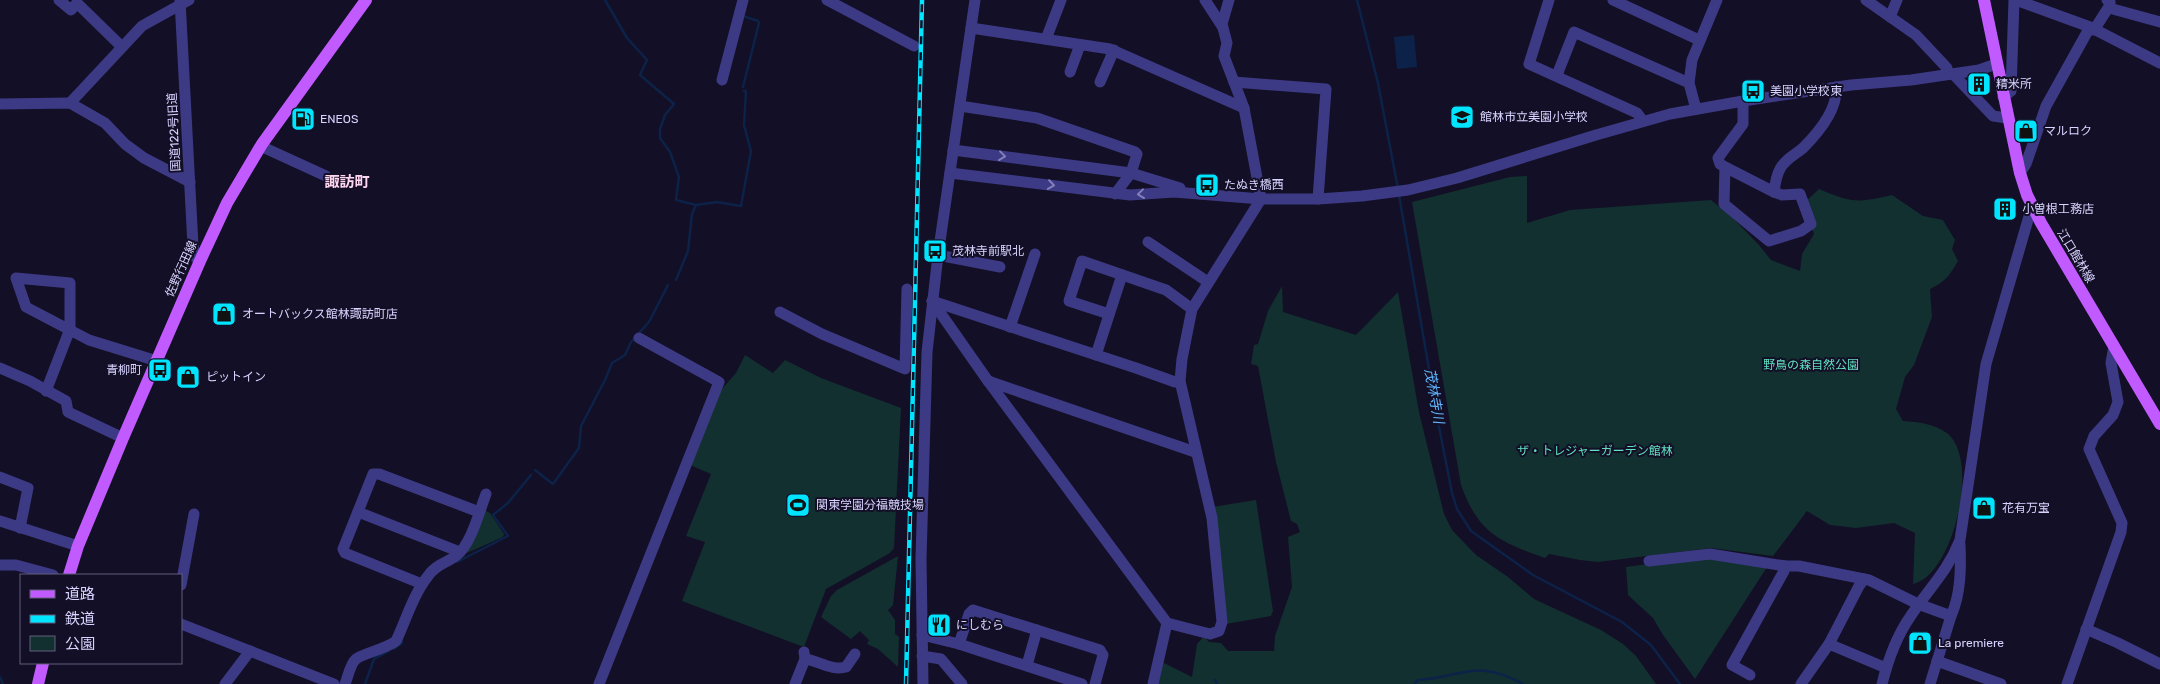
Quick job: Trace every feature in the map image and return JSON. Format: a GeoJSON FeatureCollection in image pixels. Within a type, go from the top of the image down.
{"type":"FeatureCollection","features":[{"type":"Feature","properties":{"kind":"main road","name":"佐野行田線"},"geometry":{"type":"LineString","coordinates":[[69,574],[78,546],[123,438],[227,203],[262,144],[366,0]]}},
{"type":"Feature","properties":{"kind":"main road","name":"江口館林線"},"geometry":{"type":"LineString","coordinates":[[1984,0],[2007,118],[2020,172],[2032,206],[2160,424]]}},
{"type":"Feature","properties":{"kind":"main road"},"geometry":{"type":"LineString","coordinates":[[38,684],[43,664]]}},
{"type":"Feature","properties":{"kind":"street"},"geometry":{"type":"LineString","coordinates":[[58,0],[71,10],[77,3],[122,46]]}},
{"type":"Feature","properties":{"kind":"street"},"geometry":{"type":"LineString","coordinates":[[722,80],[743,0]]}},
{"type":"Feature","properties":{"kind":"street"},"geometry":{"type":"LineString","coordinates":[[827,0],[914,46]]}},
{"type":"Feature","properties":{"kind":"street"},"geometry":{"type":"LineString","coordinates":[[923,684],[923,460],[928,352],[938,255],[975,0]]}},
{"type":"Feature","properties":{"kind":"street"},"geometry":{"type":"LineString","coordinates":[[1046,39],[1061,0]]}},
{"type":"Feature","properties":{"kind":"street"},"geometry":{"type":"LineString","coordinates":[[1205,0],[1222,26],[1222,24]]}},
{"type":"Feature","properties":{"kind":"street"},"geometry":{"type":"LineString","coordinates":[[932,301],[988,381],[1167,623],[1210,634],[1219,630],[1222,622],[1212,518],[1195,452],[1180,381],[1182,359],[1192,309],[1261,199],[1244,108],[1224,56],[1227,43],[1222,24],[1229,0]]}},
{"type":"Feature","properties":{"kind":"street"},"geometry":{"type":"LineString","coordinates":[[1549,0],[1529,64],[1637,112],[1644,121]]}},
{"type":"Feature","properties":{"kind":"street"},"geometry":{"type":"LineString","coordinates":[[1613,0],[1700,40]]}},
{"type":"Feature","properties":{"kind":"street"},"geometry":{"type":"LineString","coordinates":[[1866,0],[1916,35],[1993,116],[2007,118]]}},
{"type":"Feature","properties":{"kind":"street"},"geometry":{"type":"LineString","coordinates":[[1890,17],[1897,0]]}},
{"type":"Feature","properties":{"kind":"street"},"geometry":{"type":"LineString","coordinates":[[2003,97],[2011,91],[2015,0],[2092,29],[2160,63]]}},
{"type":"Feature","properties":{"kind":"street"},"geometry":{"type":"LineString","coordinates":[[70,102],[142,26],[183,1]]}},
{"type":"Feature","properties":{"kind":"street","name":"国道122号旧道"},"geometry":{"type":"LineString","coordinates":[[183,1],[194,253],[200,261]]}},
{"type":"Feature","properties":{"kind":"street"},"geometry":{"type":"LineString","coordinates":[[1696,109],[1689,83],[1692,60],[1713,1]]}},
{"type":"Feature","properties":{"kind":"street"},"geometry":{"type":"LineString","coordinates":[[2020,172],[2026,164],[2046,106],[2108,4],[2160,22]]}},
{"type":"Feature","properties":{"kind":"street"},"geometry":{"type":"LineString","coordinates":[[971,28],[1114,50],[1244,108]]}},
{"type":"Feature","properties":{"kind":"street"},"geometry":{"type":"LineString","coordinates":[[1557,75],[1574,32],[1689,83]]}},
{"type":"Feature","properties":{"kind":"street"},"geometry":{"type":"LineString","coordinates":[[1070,72],[1080,45]]}},
{"type":"Feature","properties":{"kind":"street"},"geometry":{"type":"LineString","coordinates":[[1100,82],[1114,50]]}},
{"type":"Feature","properties":{"kind":"street"},"geometry":{"type":"LineString","coordinates":[[950,173],[1138,196],[1153,193],[1202,193],[1261,199],[1318,199],[1390,192],[1495,168],[1644,121],[1696,109],[1878,81],[1911,80],[1978,64],[1996,64]]}},
{"type":"Feature","properties":{"kind":"street"},"geometry":{"type":"LineString","coordinates":[[1234,82],[1326,89],[1318,199]]}},
{"type":"Feature","properties":{"kind":"street"},"geometry":{"type":"LineString","coordinates":[[1774,192],[1780,168],[1812,138],[1823,123],[1836,100],[1836,87]]}},
{"type":"Feature","properties":{"kind":"street"},"geometry":{"type":"LineString","coordinates":[[1725,168],[1724,204],[1769,241],[1801,231],[1811,224],[1800,194],[1782,195],[1774,192],[1720,164],[1718,158],[1743,124],[1743,101]]}},
{"type":"Feature","properties":{"kind":"street"},"geometry":{"type":"LineString","coordinates":[[0,104],[70,102],[105,123],[125,144],[144,158],[190,182]]}},
{"type":"Feature","properties":{"kind":"street"},"geometry":{"type":"LineString","coordinates":[[960,106],[1036,118],[1136,152],[1131,173],[1115,194]]}},
{"type":"Feature","properties":{"kind":"street"},"geometry":{"type":"LineString","coordinates":[[262,144],[267,149],[326,176]]}},
{"type":"Feature","properties":{"kind":"street"},"geometry":{"type":"LineString","coordinates":[[953,150],[1131,173],[1158,183],[1202,193]]}},
{"type":"Feature","properties":{"kind":"street"},"geometry":{"type":"LineString","coordinates":[[1882,684],[1886,668],[1902,630],[1918,604],[1940,578],[1954,556],[1960,540],[1977,414],[1987,359],[2032,206]]}},
{"type":"Feature","properties":{"kind":"street"},"geometry":{"type":"LineString","coordinates":[[1148,242],[1208,282]]}},
{"type":"Feature","properties":{"kind":"street"},"geometry":{"type":"LineString","coordinates":[[1010,327],[1035,254]]}},
{"type":"Feature","properties":{"kind":"street"},"geometry":{"type":"LineString","coordinates":[[938,255],[1000,267]]}},
{"type":"Feature","properties":{"kind":"street"},"geometry":{"type":"LineString","coordinates":[[1109,314],[1069,301],[1082,261],[1166,290],[1192,309]]}},
{"type":"Feature","properties":{"kind":"street"},"geometry":{"type":"LineString","coordinates":[[1096,355],[1122,275]]}},
{"type":"Feature","properties":{"kind":"street"},"geometry":{"type":"LineString","coordinates":[[46,391],[70,329],[70,283],[16,278],[26,307],[70,329],[89,340],[157,361]]}},
{"type":"Feature","properties":{"kind":"street"},"geometry":{"type":"LineString","coordinates":[[780,312],[822,334],[905,369],[907,289]]}},
{"type":"Feature","properties":{"kind":"street"},"geometry":{"type":"LineString","coordinates":[[932,301],[1175,382],[1180,381]]}},
{"type":"Feature","properties":{"kind":"street"},"geometry":{"type":"LineString","coordinates":[[599,684],[719,382],[639,338]]}},
{"type":"Feature","properties":{"kind":"street"},"geometry":{"type":"LineString","coordinates":[[2067,684],[2121,532],[2122,523],[2089,449],[2094,436],[2113,415],[2118,402],[2111,363],[2114,346]]}},
{"type":"Feature","properties":{"kind":"street"},"geometry":{"type":"LineString","coordinates":[[905,352],[928,352]]}},
{"type":"Feature","properties":{"kind":"street"},"geometry":{"type":"LineString","coordinates":[[0,368],[66,400],[68,412],[123,438]]}},
{"type":"Feature","properties":{"kind":"street"},"geometry":{"type":"LineString","coordinates":[[988,381],[1195,452]]}},
{"type":"Feature","properties":{"kind":"street"},"geometry":{"type":"LineString","coordinates":[[422,584],[345,553],[343,549],[373,474],[379,474],[479,512]]}},
{"type":"Feature","properties":{"kind":"street"},"geometry":{"type":"LineString","coordinates":[[0,478],[28,488],[20,528]]}},
{"type":"Feature","properties":{"kind":"street"},"geometry":{"type":"LineString","coordinates":[[345,684],[354,660],[358,656],[368,654],[396,641],[422,584],[436,567],[465,547],[486,494]]}},
{"type":"Feature","properties":{"kind":"street"},"geometry":{"type":"LineString","coordinates":[[358,512],[460,552]]}},
{"type":"Feature","properties":{"kind":"street"},"geometry":{"type":"LineString","coordinates":[[182,580],[194,514]]}},
{"type":"Feature","properties":{"kind":"street"},"geometry":{"type":"LineString","coordinates":[[0,521],[78,546]]}},
{"type":"Feature","properties":{"kind":"street"},"geometry":{"type":"LineString","coordinates":[[1930,684],[1951,616],[1956,606],[1961,564],[1960,540]]}},
{"type":"Feature","properties":{"kind":"street"},"geometry":{"type":"LineString","coordinates":[[1649,561],[1710,554],[1786,566],[1799,566],[1864,580],[1918,604],[1951,616]]}},
{"type":"Feature","properties":{"kind":"street"},"geometry":{"type":"LineString","coordinates":[[0,565],[16,565],[49,574]]}},
{"type":"Feature","properties":{"kind":"street"},"geometry":{"type":"LineString","coordinates":[[1750,675],[1732,665],[1786,566]]}},
{"type":"Feature","properties":{"kind":"street"},"geometry":{"type":"LineString","coordinates":[[1805,683],[1864,580]]}},
{"type":"Feature","properties":{"kind":"street"},"geometry":{"type":"LineString","coordinates":[[959,644],[969,614],[974,610],[1100,650],[1103,655],[1095,684]]}},
{"type":"Feature","properties":{"kind":"street"},"geometry":{"type":"LineString","coordinates":[[1152,684],[1167,623]]}},
{"type":"Feature","properties":{"kind":"street"},"geometry":{"type":"LineString","coordinates":[[182,624],[332,684]]}},
{"type":"Feature","properties":{"kind":"street"},"geometry":{"type":"LineString","coordinates":[[2086,629],[2160,664]]}},
{"type":"Feature","properties":{"kind":"street"},"geometry":{"type":"LineString","coordinates":[[1026,666],[1037,630]]}},
{"type":"Feature","properties":{"kind":"street"},"geometry":{"type":"LineString","coordinates":[[922,635],[959,644],[1080,684]]}},
{"type":"Feature","properties":{"kind":"street"},"geometry":{"type":"LineString","coordinates":[[1829,644],[1886,668]]}},
{"type":"Feature","properties":{"kind":"street"},"geometry":{"type":"LineString","coordinates":[[225,684],[250,651]]}},
{"type":"Feature","properties":{"kind":"street"},"geometry":{"type":"LineString","coordinates":[[795,684],[805,656],[839,670],[846,668],[855,654]]}},
{"type":"Feature","properties":{"kind":"street"},"geometry":{"type":"LineString","coordinates":[[922,656],[941,659],[962,684]]}},
{"type":"Feature","properties":{"kind":"street"},"geometry":{"type":"LineString","coordinates":[[1937,661],[2001,684]]}},
{"type":"Feature","properties":{"kind":"street"},"geometry":{"type":"LineString","coordinates":[[1042,684],[1046,672]]}},
{"type":"Feature","properties":{"kind":"green space"},"geometry":{"type":"Polygon","coordinates":[[[1527,176],[1527,223],[1570,210],[1711,200],[1733,218],[1771,260],[1800,271],[1802,254],[1814,234],[1802,205],[1819,189],[1840,197],[1855,200],[1892,195],[1923,216],[1943,220],[1955,240],[1952,249],[1958,261],[1947,278],[1930,289],[1932,317],[1914,365],[1905,377],[1896,409],[1903,421],[1937,427],[1947,433],[1957,447],[1962,466],[1962,490],[1958,515],[1950,540],[1940,561],[1927,576],[1913,584],[1915,533],[1894,523],[1856,528],[1830,525],[1807,511],[1773,556],[1711,548],[1598,562],[1549,554],[1545,558],[1503,541],[1483,525],[1475,514],[1461,485],[1412,202],[1510,177],[1527,176]]]}},
{"type":"Feature","properties":{"kind":"green space"},"geometry":{"type":"Polygon","coordinates":[[[1282,286],[1283,312],[1356,335],[1398,292],[1419,412],[1444,514],[1452,530],[1476,555],[1508,577],[1534,599],[1601,630],[1623,644],[1636,656],[1656,684],[1157,684],[1162,662],[1192,677],[1197,644],[1204,636],[1209,642],[1221,643],[1228,651],[1274,651],[1275,636],[1292,587],[1288,537],[1300,532],[1297,524],[1291,521],[1276,462],[1258,366],[1251,364],[1254,345],[1258,344],[1268,311],[1282,286]]]}},
{"type":"Feature","properties":{"kind":"green space","name":"関東学園分福競技場"},"geometry":{"type":"Polygon","coordinates":[[[745,355],[773,373],[785,360],[821,378],[901,408],[894,548],[890,553],[826,589],[804,647],[682,601],[705,542],[686,536],[711,474],[690,465],[721,390],[736,373],[745,355]]]}},
{"type":"Feature","properties":{"kind":"green space"},"geometry":{"type":"Polygon","coordinates":[[[1256,500],[1273,611],[1271,616],[1226,624],[1212,507],[1256,500]]]}},
{"type":"Feature","properties":{"kind":"green space"},"geometry":{"type":"Polygon","coordinates":[[[484,510],[490,513],[504,534],[503,537],[467,553],[484,510]]]}},
{"type":"Feature","properties":{"kind":"green space"},"geometry":{"type":"Polygon","coordinates":[[[898,556],[893,605],[888,610],[895,620],[895,634],[899,637],[898,667],[878,649],[867,644],[869,640],[860,631],[851,639],[821,617],[831,596],[837,590],[898,556]]]}},
{"type":"Feature","properties":{"kind":"green space"},"geometry":{"type":"Polygon","coordinates":[[[1694,558],[1710,558],[1767,567],[1695,679],[1653,618],[1628,595],[1626,567],[1694,558]]]}},
{"type":"Feature","properties":{"kind":"water"},"geometry":{"type":"Polygon","coordinates":[[[1414,35],[1417,67],[1397,69],[1394,37],[1414,35]]]}},
{"type":"Feature","properties":{"kind":"waterway"},"geometry":{"type":"LineString","coordinates":[[605,0],[627,38],[647,60],[640,75],[674,104],[665,115],[660,129],[660,138],[670,152],[679,177],[676,200],[696,205]]}},
{"type":"Feature","properties":{"kind":"waterway","name":"茂林寺川"},"geometry":{"type":"LineString","coordinates":[[1357,0],[1378,83],[1398,189]]}},
{"type":"Feature","properties":{"kind":"waterway"},"geometry":{"type":"LineString","coordinates":[[743,16],[759,23],[743,87]]}},
{"type":"Feature","properties":{"kind":"waterway"},"geometry":{"type":"LineString","coordinates":[[676,280],[688,251],[692,214],[696,205],[717,202],[741,206],[751,151],[744,125],[746,91],[744,91]]}},
{"type":"Feature","properties":{"kind":"waterway","name":"茂林寺川"},"geometry":{"type":"LineString","coordinates":[[1399,195],[1439,427],[1457,509],[1471,531],[1533,575],[1622,622],[1651,645],[1680,684]]}},
{"type":"Feature","properties":{"kind":"waterway"},"geometry":{"type":"LineString","coordinates":[[535,470],[553,484],[579,448],[581,426],[612,363],[625,355],[631,342],[649,322],[668,285]]}},
{"type":"Feature","properties":{"kind":"waterway"},"geometry":{"type":"LineString","coordinates":[[457,562],[508,536],[493,515],[508,503],[531,475]]}},
{"type":"Feature","properties":{"kind":"waterway"},"geometry":{"type":"LineString","coordinates":[[394,649],[402,643],[402,638]]}},
{"type":"Feature","properties":{"kind":"waterway"},"geometry":{"type":"LineString","coordinates":[[365,684],[374,659],[389,651]]}},
{"type":"Feature","properties":{"kind":"waterway"},"geometry":{"type":"LineString","coordinates":[[1414,684],[1418,680],[1470,671],[1494,672],[1523,684]]}},
{"type":"Feature","properties":{"kind":"waterway"},"geometry":{"type":"LineString","coordinates":[[0,677],[3,684]]}},
{"type":"Feature","properties":{"kind":"waterway"},"geometry":{"type":"LineString","coordinates":[[1215,680],[1217,684]]}},
{"type":"Feature","properties":{"kind":"railway"},"geometry":{"type":"LineString","coordinates":[[906,684],[922,0]]}},
{"type":"Feature","properties":{"kind":"place","name":"精米所"},"geometry":{"type":"Point","coordinates":[1979,84]}},
{"type":"Feature","properties":{"kind":"place","name":"美園小学校東"},"geometry":{"type":"Point","coordinates":[1753,91]}},
{"type":"Feature","properties":{"kind":"place","name":"館林市立美園小学校"},"geometry":{"type":"Point","coordinates":[1462,117]}},
{"type":"Feature","properties":{"kind":"place","name":"ENEOS"},"geometry":{"type":"Point","coordinates":[303,119]}},
{"type":"Feature","properties":{"kind":"place","name":"マルロク"},"geometry":{"type":"Point","coordinates":[2026,131]}},
{"type":"Feature","properties":{"kind":"place","name":"たぬき橋西"},"geometry":{"type":"Point","coordinates":[1207,185]}},
{"type":"Feature","properties":{"kind":"place","name":"小曽根工務店"},"geometry":{"type":"Point","coordinates":[2005,209]}},
{"type":"Feature","properties":{"kind":"place","name":"茂林寺前駅北"},"geometry":{"type":"Point","coordinates":[935,251]}},
{"type":"Feature","properties":{"kind":"place","name":"オートバックス館林諏訪町店"},"geometry":{"type":"Point","coordinates":[224,314]}},
{"type":"Feature","properties":{"kind":"place","name":"青柳町"},"geometry":{"type":"Point","coordinates":[160,370]}},
{"type":"Feature","properties":{"kind":"place","name":"ピットイン"},"geometry":{"type":"Point","coordinates":[188,377]}},
{"type":"Feature","properties":{"kind":"place","name":"関東学園分福競技場"},"geometry":{"type":"Point","coordinates":[798,505]}},
{"type":"Feature","properties":{"kind":"place","name":"花有万宝"},"geometry":{"type":"Point","coordinates":[1984,508]}},
{"type":"Feature","properties":{"kind":"place","name":"にしむら"},"geometry":{"type":"Point","coordinates":[939,625]}},
{"type":"Feature","properties":{"kind":"place","name":"La premiere"},"geometry":{"type":"Point","coordinates":[1920,643]}},
{"type":"Feature","properties":{"kind":"district","name":"諏訪町"},"geometry":{"type":"Point","coordinates":[347,182]}},
{"type":"Feature","properties":{"kind":"park label","name":"野鳥の森自然公園"},"geometry":{"type":"Point","coordinates":[1811,365]}},
{"type":"Feature","properties":{"kind":"park label","name":"ザ・トレジャーガーデン館林"},"geometry":{"type":"Point","coordinates":[1595,451]}}]}
